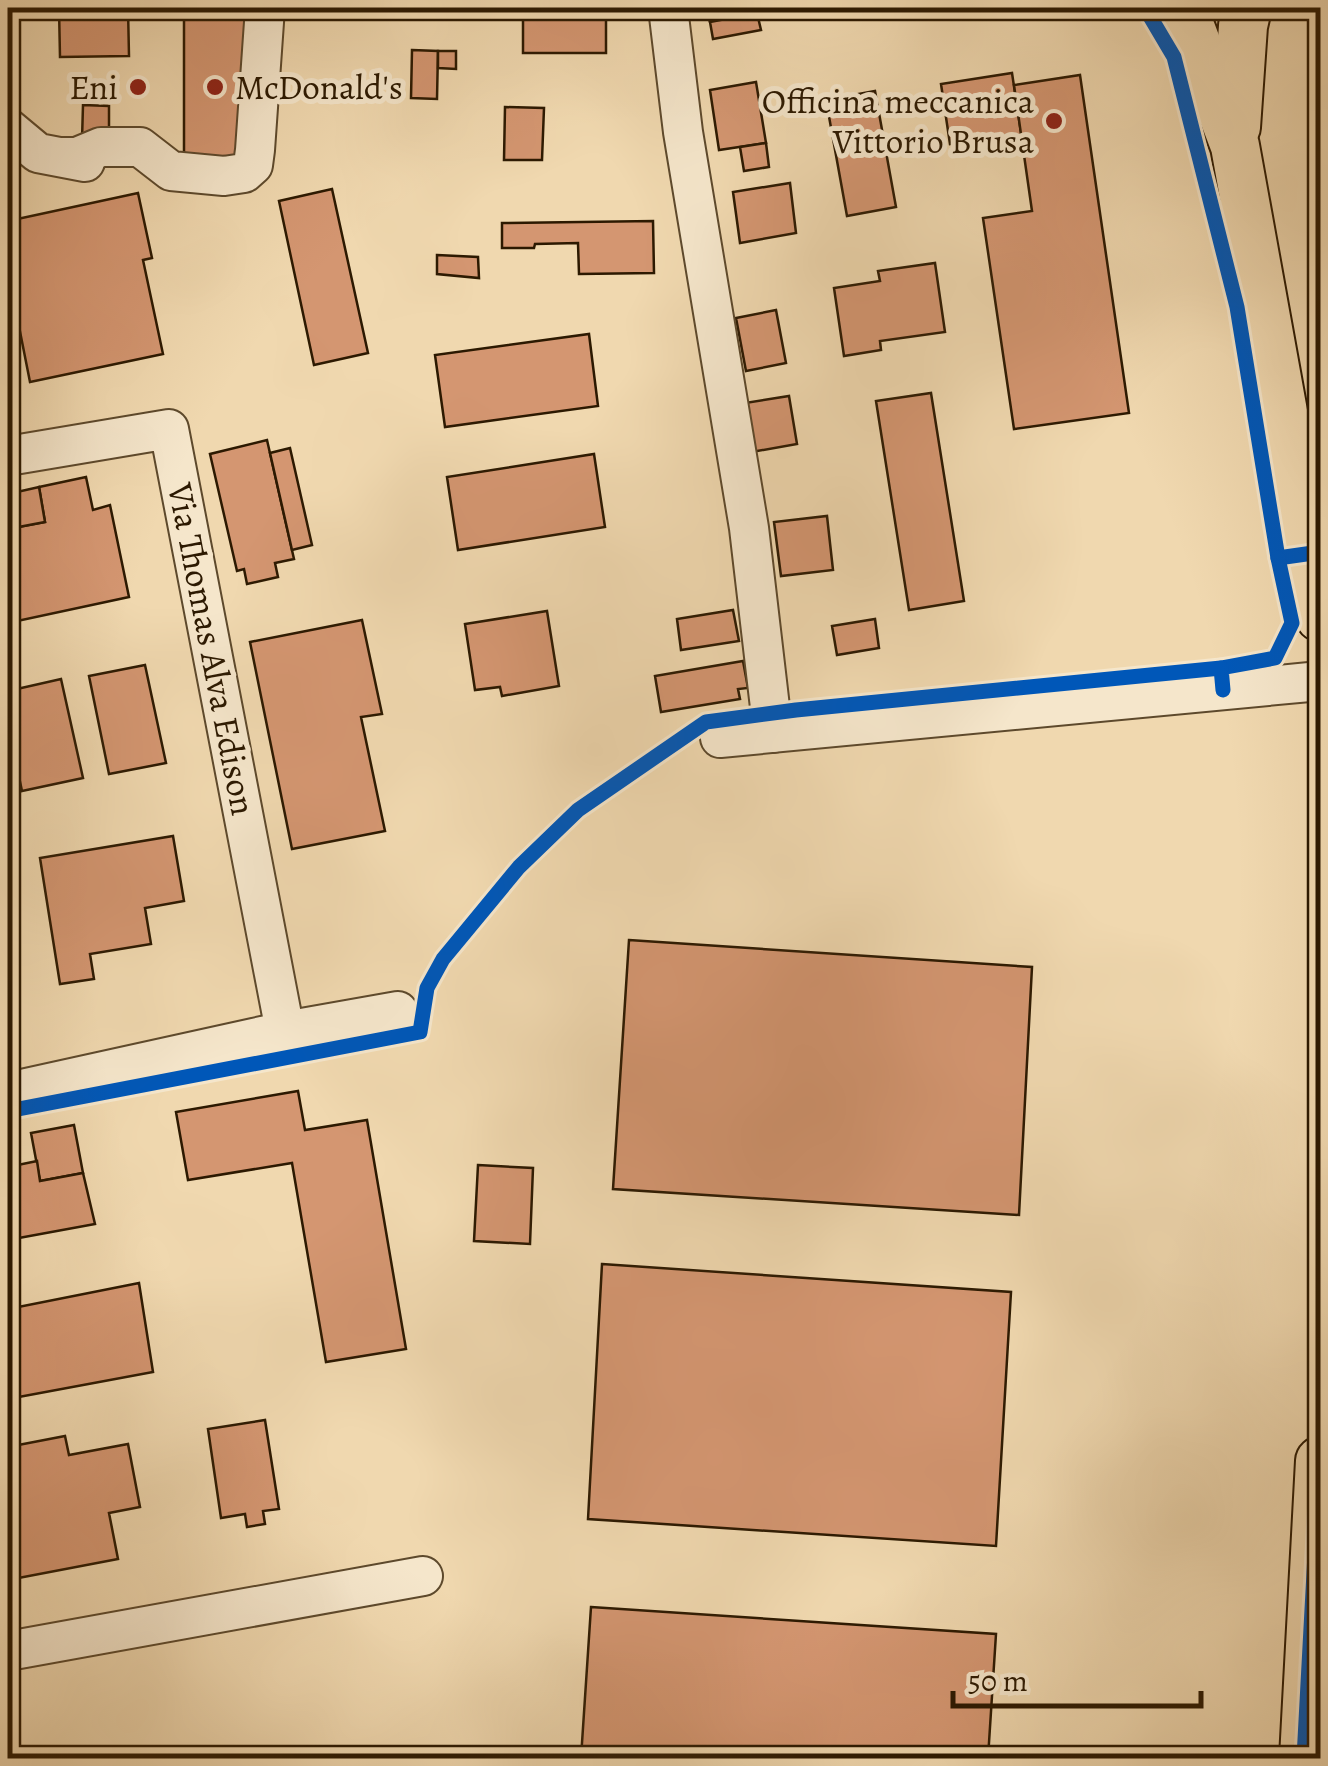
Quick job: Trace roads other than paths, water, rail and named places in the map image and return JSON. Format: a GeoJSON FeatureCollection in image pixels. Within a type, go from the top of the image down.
{"type":"FeatureCollection","features":[{"type":"Feature","properties":{"kind":"main road"},"geometry":{"type":"LineString","coordinates":[[1183,8],[1235,146],[1320,616]]}},
{"type":"Feature","properties":{"kind":"main road"},"geometry":{"type":"LineString","coordinates":[[1235,146],[1247,8]]}},
{"type":"Feature","properties":{"kind":"main road"},"geometry":{"type":"LineString","coordinates":[[1304,1758],[1320,1461]]}},
{"type":"Feature","properties":{"kind":"street"},"geometry":{"type":"LineString","coordinates":[[8,128],[38,154],[63,157],[111,172],[224,176],[244,173],[252,165],[265,8]]}},
{"type":"Feature","properties":{"kind":"street"},"geometry":{"type":"LineString","coordinates":[[668,8],[683,132],[749,528],[773,733]]}},
{"type":"Feature","properties":{"kind":"street","name":"Via Thomas Alva Edison"},"geometry":{"type":"LineString","coordinates":[[8,456],[169,429],[285,1031]]}},
{"type":"Feature","properties":{"kind":"street"},"geometry":{"type":"LineString","coordinates":[[720,738],[1320,680]]}},
{"type":"Feature","properties":{"kind":"street"},"geometry":{"type":"LineString","coordinates":[[8,1092],[398,1010]]}},
{"type":"Feature","properties":{"kind":"street"},"geometry":{"type":"LineString","coordinates":[[8,1651],[423,1576]]}},
{"type":"Feature","properties":{"kind":"place","name":"Eni"},"geometry":{"type":"Point","coordinates":[138,87]}},
{"type":"Feature","properties":{"kind":"place","name":"McDonald's"},"geometry":{"type":"Point","coordinates":[215,87]}},
{"type":"Feature","properties":{"kind":"place","name":"Officina meccanica Vittorio Brusa"},"geometry":{"type":"Point","coordinates":[1054,121]}}]}
